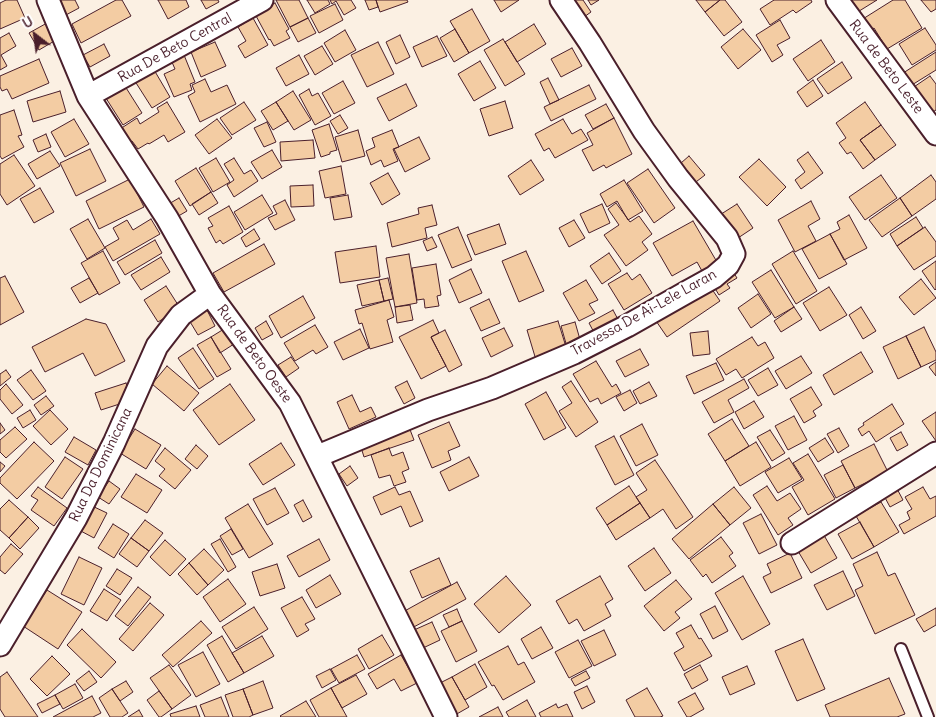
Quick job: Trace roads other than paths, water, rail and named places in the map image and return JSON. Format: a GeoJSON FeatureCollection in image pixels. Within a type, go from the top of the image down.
{"type":"FeatureCollection","features":[{"type":"Feature","properties":{"kind":"street","name":"Rua de Beto Oeste"},"geometry":{"type":"LineString","coordinates":[[48,0],[88,96],[167,218],[210,294],[290,403],[446,717]]}},
{"type":"Feature","properties":{"kind":"street","name":"Rua De Beto Central"},"geometry":{"type":"LineString","coordinates":[[88,96],[262,0]]}},
{"type":"Feature","properties":{"kind":"street","name":"Travessa De Ai-Lele Laran"},"geometry":{"type":"LineString","coordinates":[[318,456],[428,410],[492,388],[574,354],[714,277],[728,266],[734,254],[727,238],[678,178],[644,131],[590,43],[560,0]]}},
{"type":"Feature","properties":{"kind":"street","name":"Rua de Beto Leste"},"geometry":{"type":"LineString","coordinates":[[837,0],[936,134]]}},
{"type":"Feature","properties":{"kind":"street","name":"Rua Da Dominicana"},"geometry":{"type":"LineString","coordinates":[[0,645],[76,518],[114,443],[157,346],[181,315],[210,294]]}},
{"type":"Feature","properties":{"kind":"street"},"geometry":{"type":"LineString","coordinates":[[792,543],[936,453]]}},
{"type":"Feature","properties":{"kind":"lane"},"geometry":{"type":"LineString","coordinates":[[901,649],[928,717]]}}]}
